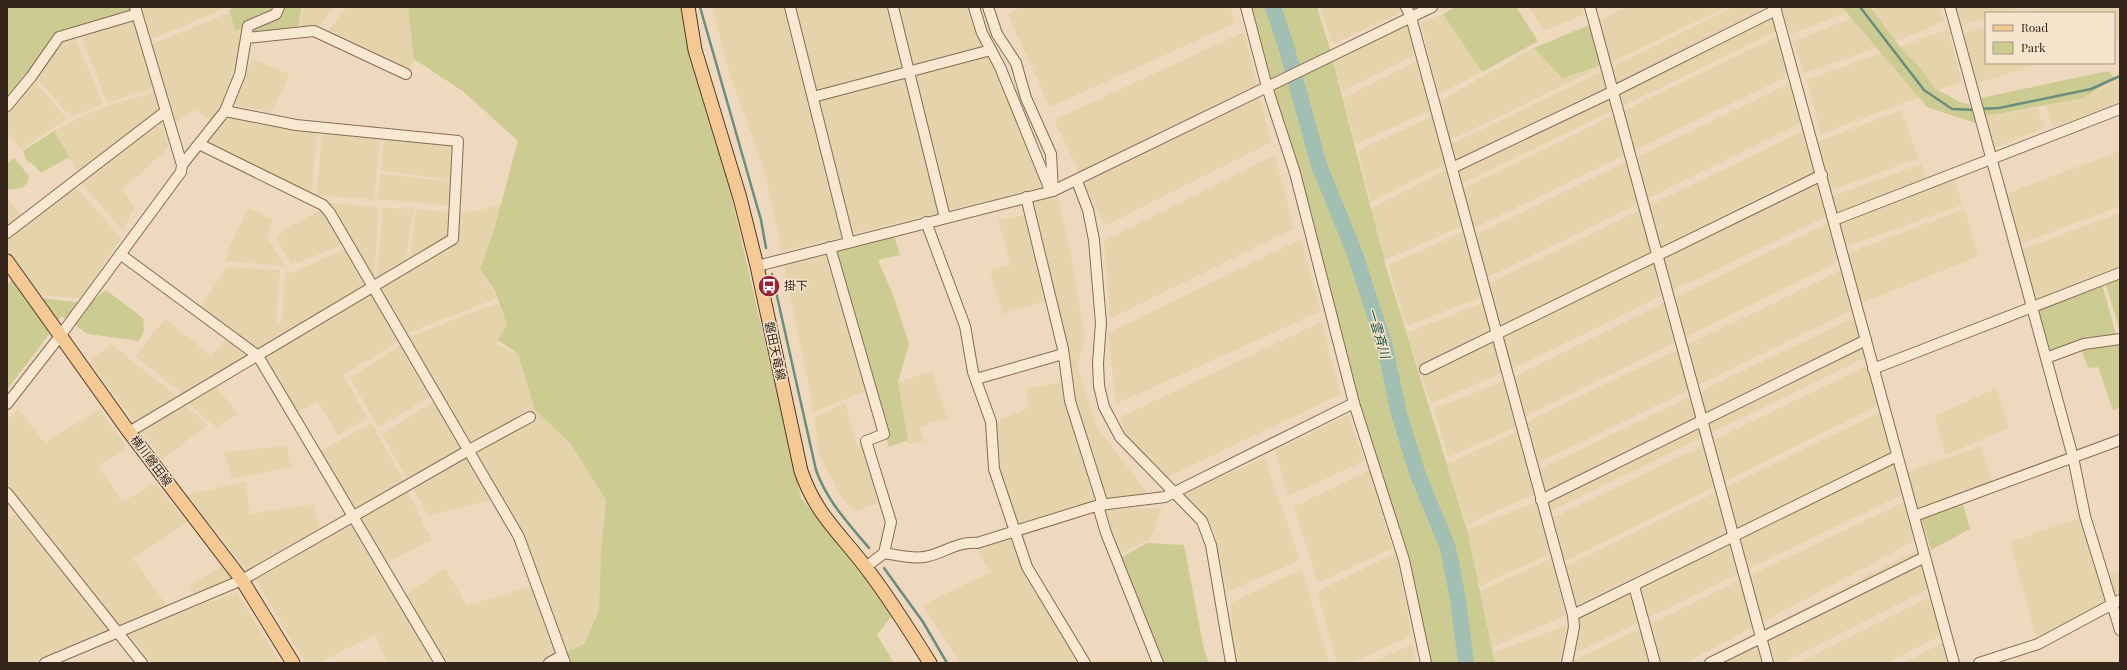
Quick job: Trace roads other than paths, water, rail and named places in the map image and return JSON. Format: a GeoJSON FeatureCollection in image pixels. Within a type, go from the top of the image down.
{"type":"FeatureCollection","features":[{"type":"Feature","properties":{"kind":"main road","name":"磐田天竜線"},"geometry":{"type":"LineString","coordinates":[[688,7],[695,50],[740,198],[757,266],[798,458],[807,489],[823,516],[866,567],[889,598],[930,663]]}},
{"type":"Feature","properties":{"kind":"main road","name":"横川磐田線"},"geometry":{"type":"LineString","coordinates":[[9,267],[129,432],[242,580],[293,663]]}},
{"type":"Feature","properties":{"kind":"street"},"geometry":{"type":"LineString","coordinates":[[182,166],[225,110],[240,74],[248,26],[276,14],[279,7]]}},
{"type":"Feature","properties":{"kind":"street"},"geometry":{"type":"LineString","coordinates":[[790,7],[849,242]]}},
{"type":"Feature","properties":{"kind":"street"},"geometry":{"type":"LineString","coordinates":[[893,7],[945,218]]}},
{"type":"Feature","properties":{"kind":"street"},"geometry":{"type":"LineString","coordinates":[[974,7],[982,33],[991,50],[1052,191]]}},
{"type":"Feature","properties":{"kind":"street"},"geometry":{"type":"LineString","coordinates":[[988,7],[997,34],[1016,63],[1026,98],[1052,154],[1052,191]]}},
{"type":"Feature","properties":{"kind":"street"},"geometry":{"type":"LineString","coordinates":[[1246,7],[1267,87],[1295,173],[1354,403],[1404,560],[1426,663]]}},
{"type":"Feature","properties":{"kind":"street"},"geometry":{"type":"LineString","coordinates":[[1406,7],[1411,17],[1573,615],[1574,627],[1567,663]]}},
{"type":"Feature","properties":{"kind":"street"},"geometry":{"type":"LineString","coordinates":[[757,266],[1052,191],[1077,181],[1432,7]]}},
{"type":"Feature","properties":{"kind":"street"},"geometry":{"type":"LineString","coordinates":[[1590,7],[1732,538],[1768,663]]}},
{"type":"Feature","properties":{"kind":"street"},"geometry":{"type":"LineString","coordinates":[[1950,7],[2033,306],[2073,457],[2085,516],[2117,602],[2120,630]]}},
{"type":"Feature","properties":{"kind":"street"},"geometry":{"type":"LineString","coordinates":[[1452,168],[1612,92],[1776,8],[1954,663]]}},
{"type":"Feature","properties":{"kind":"street"},"geometry":{"type":"LineString","coordinates":[[7,106],[59,37],[136,10],[182,166],[181,172],[60,336],[7,404]]}},
{"type":"Feature","properties":{"kind":"street"},"geometry":{"type":"LineString","coordinates":[[246,38],[314,31],[406,74]]}},
{"type":"Feature","properties":{"kind":"street"},"geometry":{"type":"LineString","coordinates":[[813,97],[910,73],[991,50]]}},
{"type":"Feature","properties":{"kind":"street"},"geometry":{"type":"LineString","coordinates":[[1834,220],[2120,109]]}},
{"type":"Feature","properties":{"kind":"street"},"geometry":{"type":"LineString","coordinates":[[7,233],[166,110]]}},
{"type":"Feature","properties":{"kind":"street"},"geometry":{"type":"LineString","coordinates":[[129,432],[453,239],[458,141],[296,125],[225,110]]}},
{"type":"Feature","properties":{"kind":"street"},"geometry":{"type":"LineString","coordinates":[[199,144],[323,205],[330,213],[519,536],[563,660],[549,663]]}},
{"type":"Feature","properties":{"kind":"street"},"geometry":{"type":"LineString","coordinates":[[1425,369],[1822,174]]}},
{"type":"Feature","properties":{"kind":"street"},"geometry":{"type":"LineString","coordinates":[[1077,181],[1088,210],[1094,240],[1101,323],[1099,378],[1104,407],[1120,437],[1202,521],[1211,545],[1231,663]]}},
{"type":"Feature","properties":{"kind":"street"},"geometry":{"type":"LineString","coordinates":[[1026,197],[1063,354],[1070,401],[1100,505],[1106,533],[1158,663]]}},
{"type":"Feature","properties":{"kind":"street"},"geometry":{"type":"LineString","coordinates":[[926,222],[965,326],[976,379],[991,422],[994,470],[1027,567],[1085,663]]}},
{"type":"Feature","properties":{"kind":"street"},"geometry":{"type":"LineString","coordinates":[[830,247],[884,434],[866,441],[891,522],[884,553],[866,567]]}},
{"type":"Feature","properties":{"kind":"street"},"geometry":{"type":"LineString","coordinates":[[120,254],[258,356],[440,663]]}},
{"type":"Feature","properties":{"kind":"street"},"geometry":{"type":"LineString","coordinates":[[1874,368],[2120,273]]}},
{"type":"Feature","properties":{"kind":"street"},"geometry":{"type":"LineString","coordinates":[[2046,358],[2084,344],[2120,339]]}},
{"type":"Feature","properties":{"kind":"street"},"geometry":{"type":"LineString","coordinates":[[1541,500],[1866,340]]}},
{"type":"Feature","properties":{"kind":"street"},"geometry":{"type":"LineString","coordinates":[[976,379],[1063,354]]}},
{"type":"Feature","properties":{"kind":"street"},"geometry":{"type":"LineString","coordinates":[[884,553],[907,557],[924,557],[966,542],[977,543],[1015,533],[1100,505],[1165,497],[1354,403]]}},
{"type":"Feature","properties":{"kind":"street"},"geometry":{"type":"LineString","coordinates":[[45,663],[242,580],[468,450],[530,417]]}},
{"type":"Feature","properties":{"kind":"street"},"geometry":{"type":"LineString","coordinates":[[1914,516],[2120,440]]}},
{"type":"Feature","properties":{"kind":"street"},"geometry":{"type":"LineString","coordinates":[[1573,615],[1897,456]]}},
{"type":"Feature","properties":{"kind":"street"},"geometry":{"type":"LineString","coordinates":[[7,493],[142,663]]}},
{"type":"Feature","properties":{"kind":"street"},"geometry":{"type":"LineString","coordinates":[[1710,663],[1925,557]]}},
{"type":"Feature","properties":{"kind":"street"},"geometry":{"type":"LineString","coordinates":[[1634,586],[1656,663]]}},
{"type":"Feature","properties":{"kind":"street"},"geometry":{"type":"LineString","coordinates":[[1979,663],[2038,644],[2117,602]]}},
{"type":"Feature","properties":{"kind":"waterway"},"geometry":{"type":"LineString","coordinates":[[700,7],[761,220],[766,248]]}},
{"type":"Feature","properties":{"kind":"waterway","name":"一雲斉川"},"geometry":{"type":"LineString","coordinates":[[1273,7],[1286,46],[1319,165],[1355,254],[1385,347],[1399,414],[1418,475],[1448,548],[1458,599],[1466,663]]}},
{"type":"Feature","properties":{"kind":"waterway"},"geometry":{"type":"LineString","coordinates":[[1860,7],[1924,90],[1952,109],[1976,110]]}},
{"type":"Feature","properties":{"kind":"waterway"},"geometry":{"type":"LineString","coordinates":[[1981,109],[1999,108],[2091,89],[2120,76]]}},
{"type":"Feature","properties":{"kind":"waterway"},"geometry":{"type":"LineString","coordinates":[[772,274],[816,470],[832,502],[869,548]]}},
{"type":"Feature","properties":{"kind":"waterway"},"geometry":{"type":"LineString","coordinates":[[884,568],[923,622],[947,663]]}},
{"type":"Feature","properties":{"kind":"place","name":"掛下"},"geometry":{"type":"Point","coordinates":[769,286]}}]}
